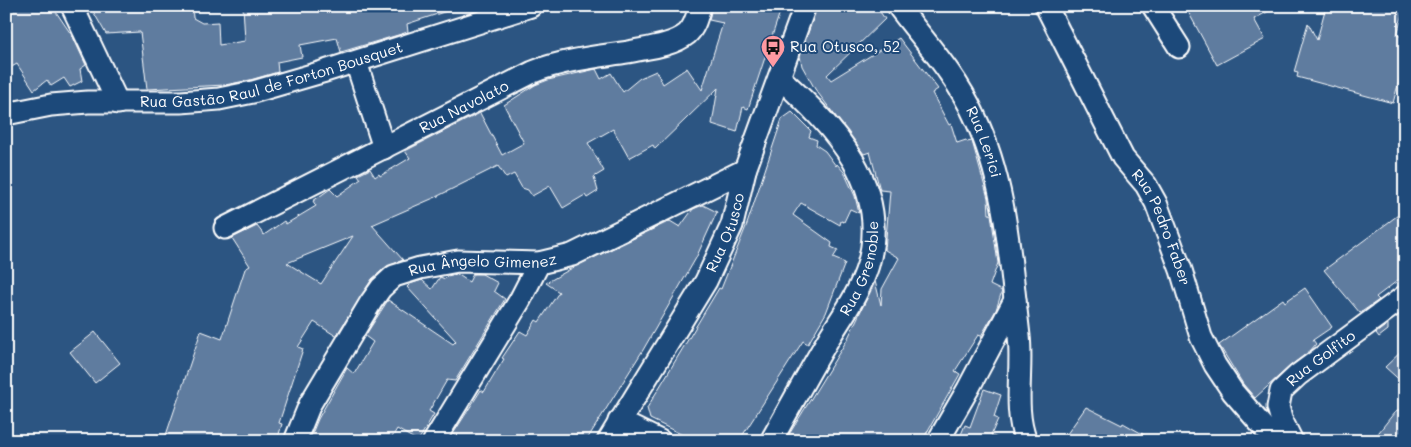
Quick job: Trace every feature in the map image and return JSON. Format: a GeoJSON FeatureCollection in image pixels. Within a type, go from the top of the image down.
{"type":"FeatureCollection","features":[{"type":"Feature","properties":{"kind":"street"},"geometry":{"type":"LineString","coordinates":[[72,6],[118,103]]}},
{"type":"Feature","properties":{"kind":"street","name":"Rua Gastão Raul de Forton Bousquet"},"geometry":{"type":"LineString","coordinates":[[6,114],[52,105],[220,99],[253,92],[356,62],[531,6]]}},
{"type":"Feature","properties":{"kind":"street","name":"Rua Navolato"},"geometry":{"type":"LineString","coordinates":[[225,228],[546,67],[652,48],[677,39],[687,34],[696,23],[700,6]]}},
{"type":"Feature","properties":{"kind":"street","name":"Rua Otusco"},"geometry":{"type":"LineString","coordinates":[[608,441],[706,281],[720,253],[732,225],[745,170],[760,125],[780,78],[805,6]]}},
{"type":"Feature","properties":{"kind":"street","name":"Rua Lerici"},"geometry":{"type":"LineString","coordinates":[[898,6],[951,78],[973,113],[990,150],[1006,222],[1020,347],[1020,421],[1026,441]]}},
{"type":"Feature","properties":{"kind":"street","name":"Rua Pedro Faber"},"geometry":{"type":"LineString","coordinates":[[1046,6],[1123,158],[1146,185],[1156,203],[1181,270],[1201,337],[1215,365],[1233,392],[1265,429],[1282,441]]}},
{"type":"Feature","properties":{"kind":"street"},"geometry":{"type":"LineString","coordinates":[[1153,6],[1179,47]]}},
{"type":"Feature","properties":{"kind":"street"},"geometry":{"type":"LineString","coordinates":[[356,62],[384,148]]}},
{"type":"Feature","properties":{"kind":"street","name":"Rua Grenoble"},"geometry":{"type":"LineString","coordinates":[[771,441],[853,299],[868,266],[874,236],[873,211],[868,192],[858,168],[844,145],[800,96],[780,78]]}},
{"type":"Feature","properties":{"kind":"street","name":"Rua Ângelo Gimenez"},"geometry":{"type":"LineString","coordinates":[[295,441],[310,404],[360,319],[381,288],[394,276],[420,268],[458,261],[539,264],[572,254],[745,170]]}},
{"type":"Feature","properties":{"kind":"street"},"geometry":{"type":"LineString","coordinates":[[434,441],[520,300],[539,264]]}},
{"type":"Feature","properties":{"kind":"street","name":"Rua Golfito"},"geometry":{"type":"LineString","coordinates":[[1292,441],[1282,422],[1278,407],[1281,391],[1298,374],[1405,296]]}},
{"type":"Feature","properties":{"kind":"street"},"geometry":{"type":"LineString","coordinates":[[938,441],[1015,300]]}},
{"type":"Feature","properties":{"kind":"street"},"geometry":{"type":"LineString","coordinates":[[619,421],[660,441]]}},
{"type":"Feature","properties":{"kind":"building"},"geometry":{"type":"Polygon","coordinates":[[[6,6],[52,6],[73,37],[86,65],[80,69],[82,81],[70,87],[64,78],[51,86],[47,80],[34,90],[17,64],[6,70],[6,6]]]}},
{"type":"Feature","properties":{"kind":"building"},"geometry":{"type":"Polygon","coordinates":[[[90,6],[192,6],[193,18],[202,23],[218,22],[219,45],[245,41],[243,6],[452,6],[453,9],[407,24],[408,32],[341,52],[337,38],[300,45],[302,57],[277,62],[278,72],[250,80],[225,85],[147,89],[140,32],[106,34],[90,6]]]}},
{"type":"Feature","properties":{"kind":"building"},"geometry":{"type":"Polygon","coordinates":[[[712,6],[782,6],[748,109],[743,107],[737,132],[712,124],[718,88],[655,149],[653,145],[629,158],[613,129],[588,143],[604,171],[594,177],[598,191],[587,198],[585,195],[563,208],[550,186],[532,196],[528,190],[522,188],[514,174],[506,178],[498,166],[436,197],[372,225],[403,260],[386,267],[372,279],[336,336],[314,322],[298,347],[303,349],[279,423],[282,424],[277,441],[164,441],[201,331],[222,339],[245,269],[250,266],[232,238],[257,226],[264,235],[284,221],[286,224],[316,206],[313,201],[330,189],[337,196],[361,179],[358,175],[370,169],[375,177],[379,174],[380,176],[410,158],[405,151],[480,113],[502,155],[524,143],[504,105],[535,85],[548,80],[596,69],[601,79],[611,73],[623,92],[640,78],[656,71],[663,84],[687,68],[702,90],[723,23],[709,20],[712,6]],[[353,236],[287,263],[321,284],[353,236]]]}},
{"type":"Feature","properties":{"kind":"building"},"geometry":{"type":"Polygon","coordinates":[[[817,6],[876,6],[885,19],[827,75],[831,80],[899,38],[938,89],[932,93],[949,125],[951,124],[957,143],[966,140],[967,142],[972,141],[988,198],[998,263],[990,285],[1002,291],[996,310],[981,336],[978,335],[955,371],[960,374],[922,441],[785,441],[847,340],[875,281],[881,305],[882,289],[899,258],[885,250],[890,191],[880,190],[870,152],[864,154],[815,89],[802,66],[800,56],[817,6]]]}},
{"type":"Feature","properties":{"kind":"building"},"geometry":{"type":"Polygon","coordinates":[[[1185,6],[1278,6],[1254,19],[1265,39],[1217,65],[1185,6]]]}},
{"type":"Feature","properties":{"kind":"building"},"geometry":{"type":"Polygon","coordinates":[[[1326,6],[1405,6],[1397,35],[1405,38],[1405,59],[1393,103],[1297,77],[1298,73],[1294,72],[1308,23],[1317,40],[1326,6]]]}},
{"type":"Feature","properties":{"kind":"building"},"geometry":{"type":"Polygon","coordinates":[[[792,112],[811,131],[809,137],[817,140],[816,145],[825,151],[836,166],[837,164],[844,172],[855,196],[859,213],[850,209],[844,222],[841,221],[840,225],[801,203],[793,215],[832,243],[831,247],[838,250],[833,258],[845,263],[826,313],[808,344],[803,341],[739,441],[695,441],[650,419],[647,408],[719,288],[721,289],[747,224],[782,119],[792,112]]]}},
{"type":"Feature","properties":{"kind":"building"},"geometry":{"type":"Polygon","coordinates":[[[703,205],[717,212],[696,258],[643,350],[586,441],[464,441],[453,434],[481,390],[484,392],[504,359],[502,358],[520,331],[527,335],[536,320],[539,322],[559,292],[546,283],[574,267],[670,221],[680,227],[693,209],[703,205]]]}},
{"type":"Feature","properties":{"kind":"building"},"geometry":{"type":"Polygon","coordinates":[[[1405,210],[1405,275],[1376,297],[1379,300],[1360,313],[1324,270],[1405,210]]]}},
{"type":"Feature","properties":{"kind":"building"},"geometry":{"type":"Polygon","coordinates":[[[457,274],[469,282],[473,274],[482,274],[498,283],[494,291],[505,299],[455,381],[447,380],[429,411],[434,414],[418,441],[397,429],[390,441],[309,441],[318,419],[347,368],[354,374],[373,342],[365,336],[388,300],[453,344],[456,341],[407,287],[422,280],[432,289],[440,277],[445,279],[447,276],[457,274]]]}},
{"type":"Feature","properties":{"kind":"building"},"geometry":{"type":"Polygon","coordinates":[[[1305,288],[1332,327],[1313,340],[1316,344],[1310,351],[1290,366],[1255,398],[1243,384],[1219,345],[1283,299],[1285,302],[1305,288]]]}},
{"type":"Feature","properties":{"kind":"building"},"geometry":{"type":"Polygon","coordinates":[[[1388,324],[1388,330],[1379,337],[1376,333],[1388,324]]]}},
{"type":"Feature","properties":{"kind":"building"},"geometry":{"type":"Polygon","coordinates":[[[95,332],[120,363],[95,383],[70,352],[95,332]]]}},
{"type":"Feature","properties":{"kind":"building"},"geometry":{"type":"Polygon","coordinates":[[[1405,348],[1405,385],[1385,367],[1405,348]]]}},
{"type":"Feature","properties":{"kind":"building"},"geometry":{"type":"Polygon","coordinates":[[[984,389],[1001,395],[994,417],[998,419],[991,435],[1003,441],[965,441],[960,437],[965,425],[970,427],[984,389]]]}},
{"type":"Feature","properties":{"kind":"building"},"geometry":{"type":"Polygon","coordinates":[[[1086,407],[1122,425],[1123,423],[1155,441],[1062,441],[1086,407]]]}},
{"type":"Feature","properties":{"kind":"building"},"geometry":{"type":"Polygon","coordinates":[[[1405,407],[1405,441],[1372,441],[1394,413],[1405,407]]]}},
{"type":"Feature","properties":{"kind":"place","name":"Rua Otusco, 52"},"geometry":{"type":"Point","coordinates":[773,68]}}]}
